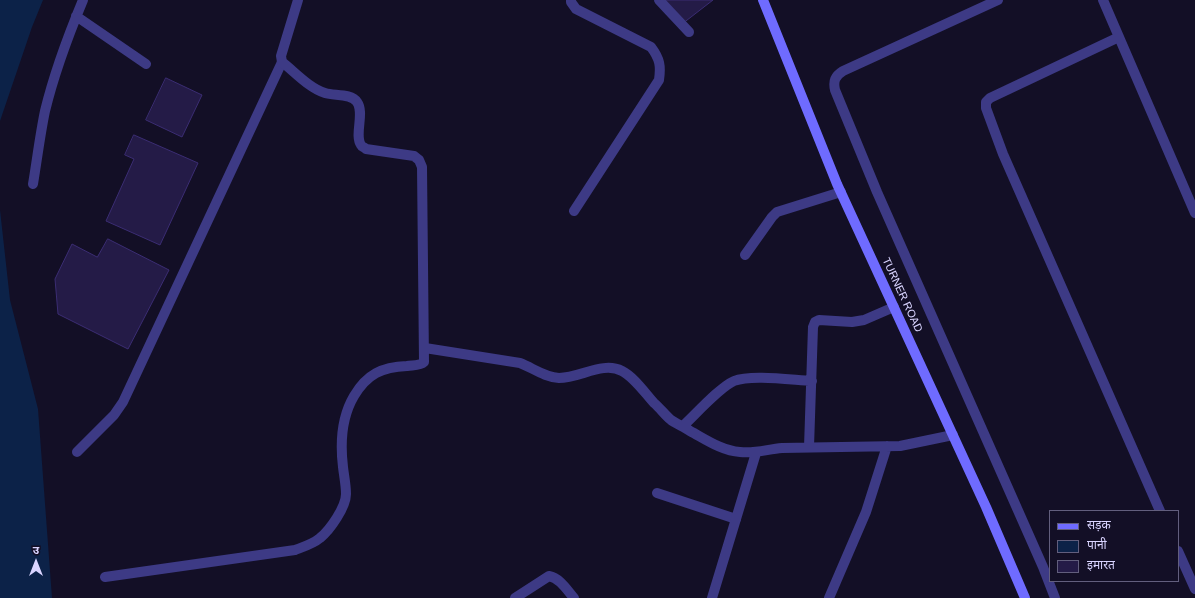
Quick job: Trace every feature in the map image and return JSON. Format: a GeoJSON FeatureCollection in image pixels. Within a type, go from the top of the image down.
{"type":"FeatureCollection","features":[{"type":"Feature","properties":{"kind":"main road","name":"TURNER ROAD"},"geometry":{"type":"LineString","coordinates":[[763,0],[841,192],[953,434],[1025,598]]}},
{"type":"Feature","properties":{"kind":"street"},"geometry":{"type":"LineString","coordinates":[[33,184],[46,109],[76,16],[83,0]]}},
{"type":"Feature","properties":{"kind":"street"},"geometry":{"type":"LineString","coordinates":[[77,452],[114,415],[123,402],[282,62],[281,56],[298,0]]}},
{"type":"Feature","properties":{"kind":"street"},"geometry":{"type":"LineString","coordinates":[[571,0],[576,8],[651,47],[658,56],[660,68],[659,80],[574,212]]}},
{"type":"Feature","properties":{"kind":"street"},"geometry":{"type":"LineString","coordinates":[[659,0],[688,32]]}},
{"type":"Feature","properties":{"kind":"street"},"geometry":{"type":"LineString","coordinates":[[998,0],[843,71],[835,77],[833,83],[877,192],[1043,567],[1055,598]]}},
{"type":"Feature","properties":{"kind":"street"},"geometry":{"type":"LineString","coordinates":[[1104,0],[1195,213]]}},
{"type":"Feature","properties":{"kind":"street"},"geometry":{"type":"LineString","coordinates":[[76,16],[146,64]]}},
{"type":"Feature","properties":{"kind":"street"},"geometry":{"type":"LineString","coordinates":[[1119,37],[990,98],[986,102],[986,108],[1003,154],[1160,510]]}},
{"type":"Feature","properties":{"kind":"street"},"geometry":{"type":"LineString","coordinates":[[105,578],[295,550],[320,538],[337,518],[344,505],[346,494],[342,455],[342,434],[346,413],[354,396],[364,382],[380,370],[392,367],[422,364],[424,362],[422,167],[419,160],[408,154],[366,149],[361,145],[359,140],[359,108],[357,102],[349,97],[334,96],[323,93],[314,88],[282,62]]}},
{"type":"Feature","properties":{"kind":"street"},"geometry":{"type":"LineString","coordinates":[[745,255],[772,216],[777,212],[841,192]]}},
{"type":"Feature","properties":{"kind":"street"},"geometry":{"type":"LineString","coordinates":[[809,447],[813,327],[815,322],[819,320],[852,322],[864,320],[894,307]]}},
{"type":"Feature","properties":{"kind":"street"},"geometry":{"type":"LineString","coordinates":[[425,348],[520,363],[531,367],[544,375],[560,378],[578,376],[599,368],[615,368],[622,371],[639,386],[672,420],[718,446],[738,452],[756,453],[769,449],[809,447],[900,446],[953,434]]}},
{"type":"Feature","properties":{"kind":"street"},"geometry":{"type":"LineString","coordinates":[[682,426],[726,386],[734,381],[748,378],[812,381]]}},
{"type":"Feature","properties":{"kind":"street"},"geometry":{"type":"LineString","coordinates":[[828,598],[866,512],[886,446]]}},
{"type":"Feature","properties":{"kind":"street"},"geometry":{"type":"LineString","coordinates":[[712,598],[756,453]]}},
{"type":"Feature","properties":{"kind":"street"},"geometry":{"type":"LineString","coordinates":[[657,493],[736,519]]}},
{"type":"Feature","properties":{"kind":"street"},"geometry":{"type":"LineString","coordinates":[[1179,553],[1195,589]]}},
{"type":"Feature","properties":{"kind":"street"},"geometry":{"type":"LineString","coordinates":[[515,598],[549,576],[558,580],[574,598]]}},
{"type":"Feature","properties":{"kind":"water"},"geometry":{"type":"Polygon","coordinates":[[[0,0],[43,0],[32,27],[0,121],[0,0]]]}},
{"type":"Feature","properties":{"kind":"water"},"geometry":{"type":"Polygon","coordinates":[[[0,210],[10,300],[38,409],[52,598],[0,598],[0,210]]]}},
{"type":"Feature","properties":{"kind":"building"},"geometry":{"type":"Polygon","coordinates":[[[663,0],[713,0],[682,24],[663,0]]]}},
{"type":"Feature","properties":{"kind":"building"},"geometry":{"type":"Polygon","coordinates":[[[166,78],[202,95],[182,137],[146,120],[166,78]]]}},
{"type":"Feature","properties":{"kind":"building"},"geometry":{"type":"Polygon","coordinates":[[[134,135],[198,163],[160,245],[106,221],[134,159],[125,155],[134,135]]]}},
{"type":"Feature","properties":{"kind":"building"},"geometry":{"type":"Polygon","coordinates":[[[108,239],[169,270],[128,349],[58,314],[55,279],[72,244],[97,257],[108,239]]]}}]}
